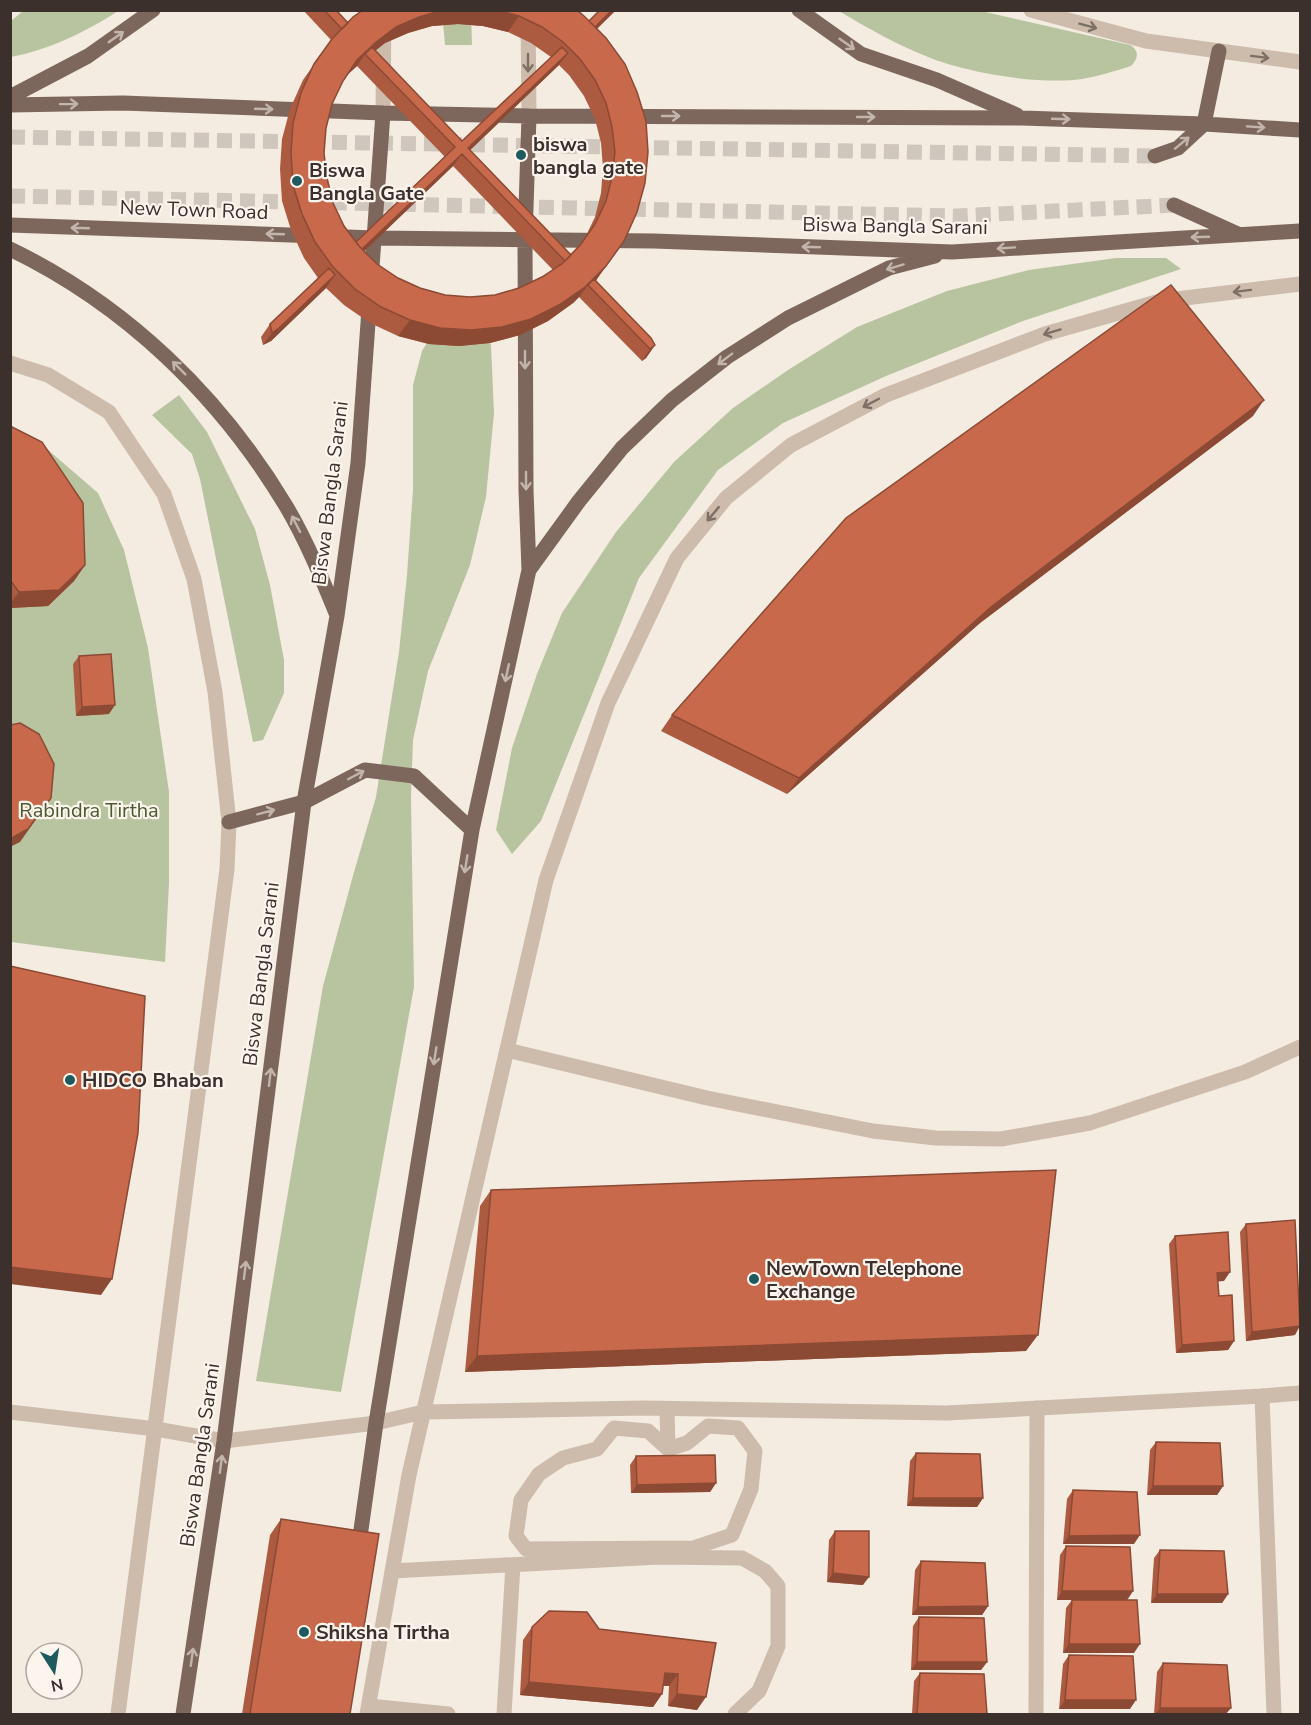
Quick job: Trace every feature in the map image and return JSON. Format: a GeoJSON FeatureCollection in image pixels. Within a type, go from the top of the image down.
{"type":"FeatureCollection","features":[{"type":"Feature","properties":{"kind":"main road"},"geometry":{"type":"LineString","coordinates":[[10,97],[88,56],[153,10]]}},
{"type":"Feature","properties":{"kind":"main road"},"geometry":{"type":"LineString","coordinates":[[799,10],[861,54],[937,80],[1022,118]]}},
{"type":"Feature","properties":{"kind":"main road"},"geometry":{"type":"LineString","coordinates":[[1155,156],[1178,148],[1204,124],[1219,51]]}},
{"type":"Feature","properties":{"kind":"main road"},"geometry":{"type":"LineString","coordinates":[[10,105],[123,103],[383,114],[529,116],[1022,118],[1204,124],[1300,130]]}},
{"type":"Feature","properties":{"kind":"main road","name":"Biswa Bangla Sarani"},"geometry":{"type":"LineString","coordinates":[[183,1714],[224,1441],[304,802],[337,616],[358,463],[383,114]]}},
{"type":"Feature","properties":{"kind":"main road"},"geometry":{"type":"LineString","coordinates":[[357,1563],[376,1423],[472,830],[529,570],[525,238],[529,116]]}},
{"type":"Feature","properties":{"kind":"main road"},"geometry":{"type":"LineString","coordinates":[[1174,205],[1241,236]]}},
{"type":"Feature","properties":{"kind":"main road","name":"New Town Road"},"geometry":{"type":"LineString","coordinates":[[10,225],[375,238],[525,238]]}},
{"type":"Feature","properties":{"kind":"main road","name":"Biswa Bangla Sarani"},"geometry":{"type":"LineString","coordinates":[[525,238],[952,252],[1300,231]]}},
{"type":"Feature","properties":{"kind":"main road"},"geometry":{"type":"LineString","coordinates":[[10,249],[83,290],[132,326],[177,365],[218,409],[254,456],[287,507],[314,560],[337,616]]}},
{"type":"Feature","properties":{"kind":"main road"},"geometry":{"type":"LineString","coordinates":[[529,570],[579,501],[622,448],[672,400],[727,357],[788,318],[890,268],[952,252]]}},
{"type":"Feature","properties":{"kind":"main road"},"geometry":{"type":"LineString","coordinates":[[229,822],[304,802],[365,770],[414,776],[472,830]]}},
{"type":"Feature","properties":{"kind":"street"},"geometry":{"type":"LineString","coordinates":[[383,114],[384,10]]}},
{"type":"Feature","properties":{"kind":"street"},"geometry":{"type":"LineString","coordinates":[[528,10],[529,116]]}},
{"type":"Feature","properties":{"kind":"street"},"geometry":{"type":"LineString","coordinates":[[1031,10],[1146,41],[1300,62]]}},
{"type":"Feature","properties":{"kind":"street"},"geometry":{"type":"LineString","coordinates":[[448,1714],[368,1710],[409,1475],[546,880],[608,704],[677,558],[726,498],[791,445],[886,395],[1045,334],[1160,301],[1300,284]]}},
{"type":"Feature","properties":{"kind":"street"},"geometry":{"type":"LineString","coordinates":[[10,363],[48,375],[109,412],[164,494],[194,579],[215,692],[229,822],[227,869],[118,1714]]}},
{"type":"Feature","properties":{"kind":"street"},"geometry":{"type":"LineString","coordinates":[[507,1050],[707,1098],[873,1131],[936,1138],[1001,1139],[1090,1123],[1245,1072],[1300,1047]]}},
{"type":"Feature","properties":{"kind":"street"},"geometry":{"type":"LineString","coordinates":[[10,1412],[156,1429],[224,1441],[376,1423],[423,1412],[667,1409],[947,1413],[1300,1393]]}},
{"type":"Feature","properties":{"kind":"street"},"geometry":{"type":"LineString","coordinates":[[1262,1396],[1274,1714]]}},
{"type":"Feature","properties":{"kind":"street"},"geometry":{"type":"LineString","coordinates":[[1036,1714],[1037,1408]]}},
{"type":"Feature","properties":{"kind":"street"},"geometry":{"type":"LineString","coordinates":[[667,1409],[668,1449]]}},
{"type":"Feature","properties":{"kind":"street"},"geometry":{"type":"LineString","coordinates":[[708,1426],[738,1428],[755,1451],[751,1489],[732,1535],[693,1548],[526,1549],[516,1536],[521,1500],[539,1474],[563,1458],[597,1449],[614,1428],[648,1431],[668,1449],[687,1443],[708,1426]]}},
{"type":"Feature","properties":{"kind":"street"},"geometry":{"type":"LineString","coordinates":[[392,1571],[659,1557],[742,1558],[765,1570],[778,1586],[778,1646],[759,1691],[735,1714]]}},
{"type":"Feature","properties":{"kind":"street"},"geometry":{"type":"LineString","coordinates":[[504,1714],[513,1565]]}},
{"type":"Feature","properties":{"kind":"green space"},"geometry":{"type":"Polygon","coordinates":[[[23,11],[118,11],[66,39],[39,50],[11,57],[11,21],[23,11]]]}},
{"type":"Feature","properties":{"kind":"green space"},"geometry":{"type":"Polygon","coordinates":[[[442,11],[471,11],[472,45],[445,45],[442,11]]]}},
{"type":"Feature","properties":{"kind":"green space"},"geometry":{"type":"Polygon","coordinates":[[[839,11],[981,11],[1130,45],[1137,55],[1131,66],[1082,79],[1025,79],[983,73],[928,57],[883,36],[839,11]]]}},
{"type":"Feature","properties":{"kind":"green space"},"geometry":{"type":"Polygon","coordinates":[[[1116,258],[1166,258],[1181,269],[1023,321],[886,376],[783,423],[718,470],[639,578],[541,821],[512,854],[496,830],[512,748],[537,674],[562,613],[616,532],[674,462],[733,408],[857,327],[947,291],[1029,270],[1116,258]]]}},
{"type":"Feature","properties":{"kind":"green space"},"geometry":{"type":"Polygon","coordinates":[[[437,327],[486,335],[491,345],[494,413],[486,497],[470,565],[428,671],[413,740],[411,798],[414,987],[341,1392],[256,1381],[323,986],[376,797],[399,652],[407,575],[413,490],[413,385],[422,351],[437,327]]]}},
{"type":"Feature","properties":{"kind":"green space"},"geometry":{"type":"Polygon","coordinates":[[[179,395],[207,432],[255,529],[270,585],[284,660],[284,693],[263,740],[253,742],[200,479],[192,454],[152,415],[179,395]]]}},
{"type":"Feature","properties":{"kind":"green space","name":"Rabindra Tirtha"},"geometry":{"type":"Polygon","coordinates":[[[11,434],[47,449],[98,493],[124,550],[148,648],[169,792],[169,883],[165,962],[11,942],[11,434]]]}},
{"type":"Feature","properties":{"kind":"building"},"geometry":{"type":"Polygon","coordinates":[[[324,10],[336,10],[348,23],[342,29],[324,10]]]}},
{"type":"Feature","properties":{"kind":"building","name":"Biswa Bangla Gate"},"geometry":{"type":"Polygon","coordinates":[[[363,10],[443,10],[396,27],[357,60],[343,81],[332,104],[326,128],[324,153],[333,203],[344,226],[377,264],[398,278],[420,288],[445,295],[470,297],[495,295],[519,288],[563,263],[581,244],[595,224],[606,201],[612,177],[615,152],[612,127],[606,103],[595,80],[580,59],[563,42],[542,27],[519,16],[497,10],[577,10],[606,38],[625,64],[637,92],[646,121],[648,152],[645,183],[637,212],[624,241],[606,266],[585,287],[559,305],[531,319],[502,327],[471,330],[440,328],[410,320],[381,307],[355,289],[333,267],[315,242],[302,214],[293,185],[291,153],[293,123],[301,93],[314,64],[332,39],[363,10]]]}},
{"type":"Feature","properties":{"kind":"building"},"geometry":{"type":"Polygon","coordinates":[[[600,10],[612,10],[595,27],[589,21],[600,10]]]}},
{"type":"Feature","properties":{"kind":"building"},"geometry":{"type":"Polygon","coordinates":[[[372,47],[462,141],[562,47],[568,53],[468,148],[571,255],[565,261],[462,154],[362,249],[359,246],[356,242],[455,147],[365,54],[372,47]]]}},
{"type":"Feature","properties":{"kind":"building"},"geometry":{"type":"Polygon","coordinates":[[[329,268],[335,275],[272,333],[270,324],[329,268]]]}},
{"type":"Feature","properties":{"kind":"building"},"geometry":{"type":"Polygon","coordinates":[[[594,279],[651,338],[655,345],[650,349],[588,285],[594,279]]]}},
{"type":"Feature","properties":{"kind":"building"},"geometry":{"type":"Polygon","coordinates":[[[1171,285],[1264,400],[991,607],[799,778],[672,715],[846,518],[1171,285]]]}},
{"type":"Feature","properties":{"kind":"building"},"geometry":{"type":"Polygon","coordinates":[[[10,426],[42,442],[83,503],[85,565],[59,590],[19,592],[10,580],[10,426]]]}},
{"type":"Feature","properties":{"kind":"building"},"geometry":{"type":"Polygon","coordinates":[[[111,654],[115,705],[82,707],[79,656],[111,654]]]}},
{"type":"Feature","properties":{"kind":"building"},"geometry":{"type":"Polygon","coordinates":[[[20,723],[39,734],[54,764],[51,798],[28,829],[10,839],[10,725],[20,723]]]}},
{"type":"Feature","properties":{"kind":"building","name":"HIDCO Bhaban"},"geometry":{"type":"Polygon","coordinates":[[[10,966],[145,996],[138,1133],[112,1279],[10,1267],[10,966]]]}},
{"type":"Feature","properties":{"kind":"building","name":"NewTown Telephone Exchange"},"geometry":{"type":"Polygon","coordinates":[[[1056,1170],[1038,1335],[477,1356],[491,1190],[1056,1170]]]}},
{"type":"Feature","properties":{"kind":"building"},"geometry":{"type":"Polygon","coordinates":[[[1295,1220],[1300,1326],[1252,1332],[1246,1224],[1295,1220]]]}},
{"type":"Feature","properties":{"kind":"building"},"geometry":{"type":"Polygon","coordinates":[[[1228,1232],[1230,1272],[1217,1273],[1219,1296],[1232,1295],[1234,1341],[1182,1345],[1175,1236],[1228,1232]]]}},
{"type":"Feature","properties":{"kind":"building"},"geometry":{"type":"Polygon","coordinates":[[[1156,1442],[1220,1443],[1223,1486],[1153,1486],[1156,1442]]]}},
{"type":"Feature","properties":{"kind":"building"},"geometry":{"type":"Polygon","coordinates":[[[916,1453],[980,1454],[983,1498],[913,1498],[916,1453]]]}},
{"type":"Feature","properties":{"kind":"building"},"geometry":{"type":"Polygon","coordinates":[[[715,1455],[716,1483],[637,1485],[636,1456],[715,1455]]]}},
{"type":"Feature","properties":{"kind":"building"},"geometry":{"type":"Polygon","coordinates":[[[1073,1490],[1137,1492],[1140,1535],[1069,1536],[1073,1490]]]}},
{"type":"Feature","properties":{"kind":"building","name":"Shiksha Tirtha"},"geometry":{"type":"Polygon","coordinates":[[[281,1519],[379,1534],[350,1714],[250,1714],[281,1519]]]}},
{"type":"Feature","properties":{"kind":"building"},"geometry":{"type":"Polygon","coordinates":[[[835,1531],[869,1531],[869,1577],[833,1573],[835,1531]]]}},
{"type":"Feature","properties":{"kind":"building"},"geometry":{"type":"Polygon","coordinates":[[[1066,1546],[1130,1547],[1133,1591],[1062,1591],[1066,1546]]]}},
{"type":"Feature","properties":{"kind":"building"},"geometry":{"type":"Polygon","coordinates":[[[1160,1550],[1224,1551],[1228,1594],[1157,1594],[1160,1550]]]}},
{"type":"Feature","properties":{"kind":"building"},"geometry":{"type":"Polygon","coordinates":[[[921,1561],[985,1563],[988,1606],[918,1607],[921,1561]]]}},
{"type":"Feature","properties":{"kind":"building"},"geometry":{"type":"Polygon","coordinates":[[[1072,1600],[1137,1600],[1140,1644],[1069,1644],[1072,1600]]]}},
{"type":"Feature","properties":{"kind":"building"},"geometry":{"type":"Polygon","coordinates":[[[549,1611],[587,1612],[599,1629],[716,1643],[706,1697],[677,1694],[678,1674],[665,1673],[662,1694],[529,1682],[532,1627],[549,1611]]]}},
{"type":"Feature","properties":{"kind":"building"},"geometry":{"type":"Polygon","coordinates":[[[919,1617],[984,1618],[987,1662],[917,1662],[919,1617]]]}},
{"type":"Feature","properties":{"kind":"building"},"geometry":{"type":"Polygon","coordinates":[[[1069,1655],[1133,1656],[1136,1700],[1065,1700],[1069,1655]]]}},
{"type":"Feature","properties":{"kind":"building"},"geometry":{"type":"Polygon","coordinates":[[[1163,1663],[1227,1665],[1231,1708],[1160,1708],[1163,1663]]]}},
{"type":"Feature","properties":{"kind":"building"},"geometry":{"type":"Polygon","coordinates":[[[920,1673],[984,1674],[987,1714],[917,1714],[920,1673]]]}},
{"type":"Feature","properties":{"kind":"tunnel"},"geometry":{"type":"LineString","coordinates":[[10,137],[1155,156]]}},
{"type":"Feature","properties":{"kind":"tunnel"},"geometry":{"type":"LineString","coordinates":[[10,196],[957,216],[1174,205]]}},
{"type":"Feature","properties":{"kind":"place","name":"biswa bangla gate"},"geometry":{"type":"Point","coordinates":[521,155]}},
{"type":"Feature","properties":{"kind":"place","name":"Biswa Bangla Gate"},"geometry":{"type":"Point","coordinates":[297,181]}},
{"type":"Feature","properties":{"kind":"place","name":"HIDCO Bhaban"},"geometry":{"type":"Point","coordinates":[70,1080]}},
{"type":"Feature","properties":{"kind":"place","name":"NewTown Telephone Exchange"},"geometry":{"type":"Point","coordinates":[754,1279]}},
{"type":"Feature","properties":{"kind":"place","name":"Shiksha Tirtha"},"geometry":{"type":"Point","coordinates":[304,1632]}}]}
